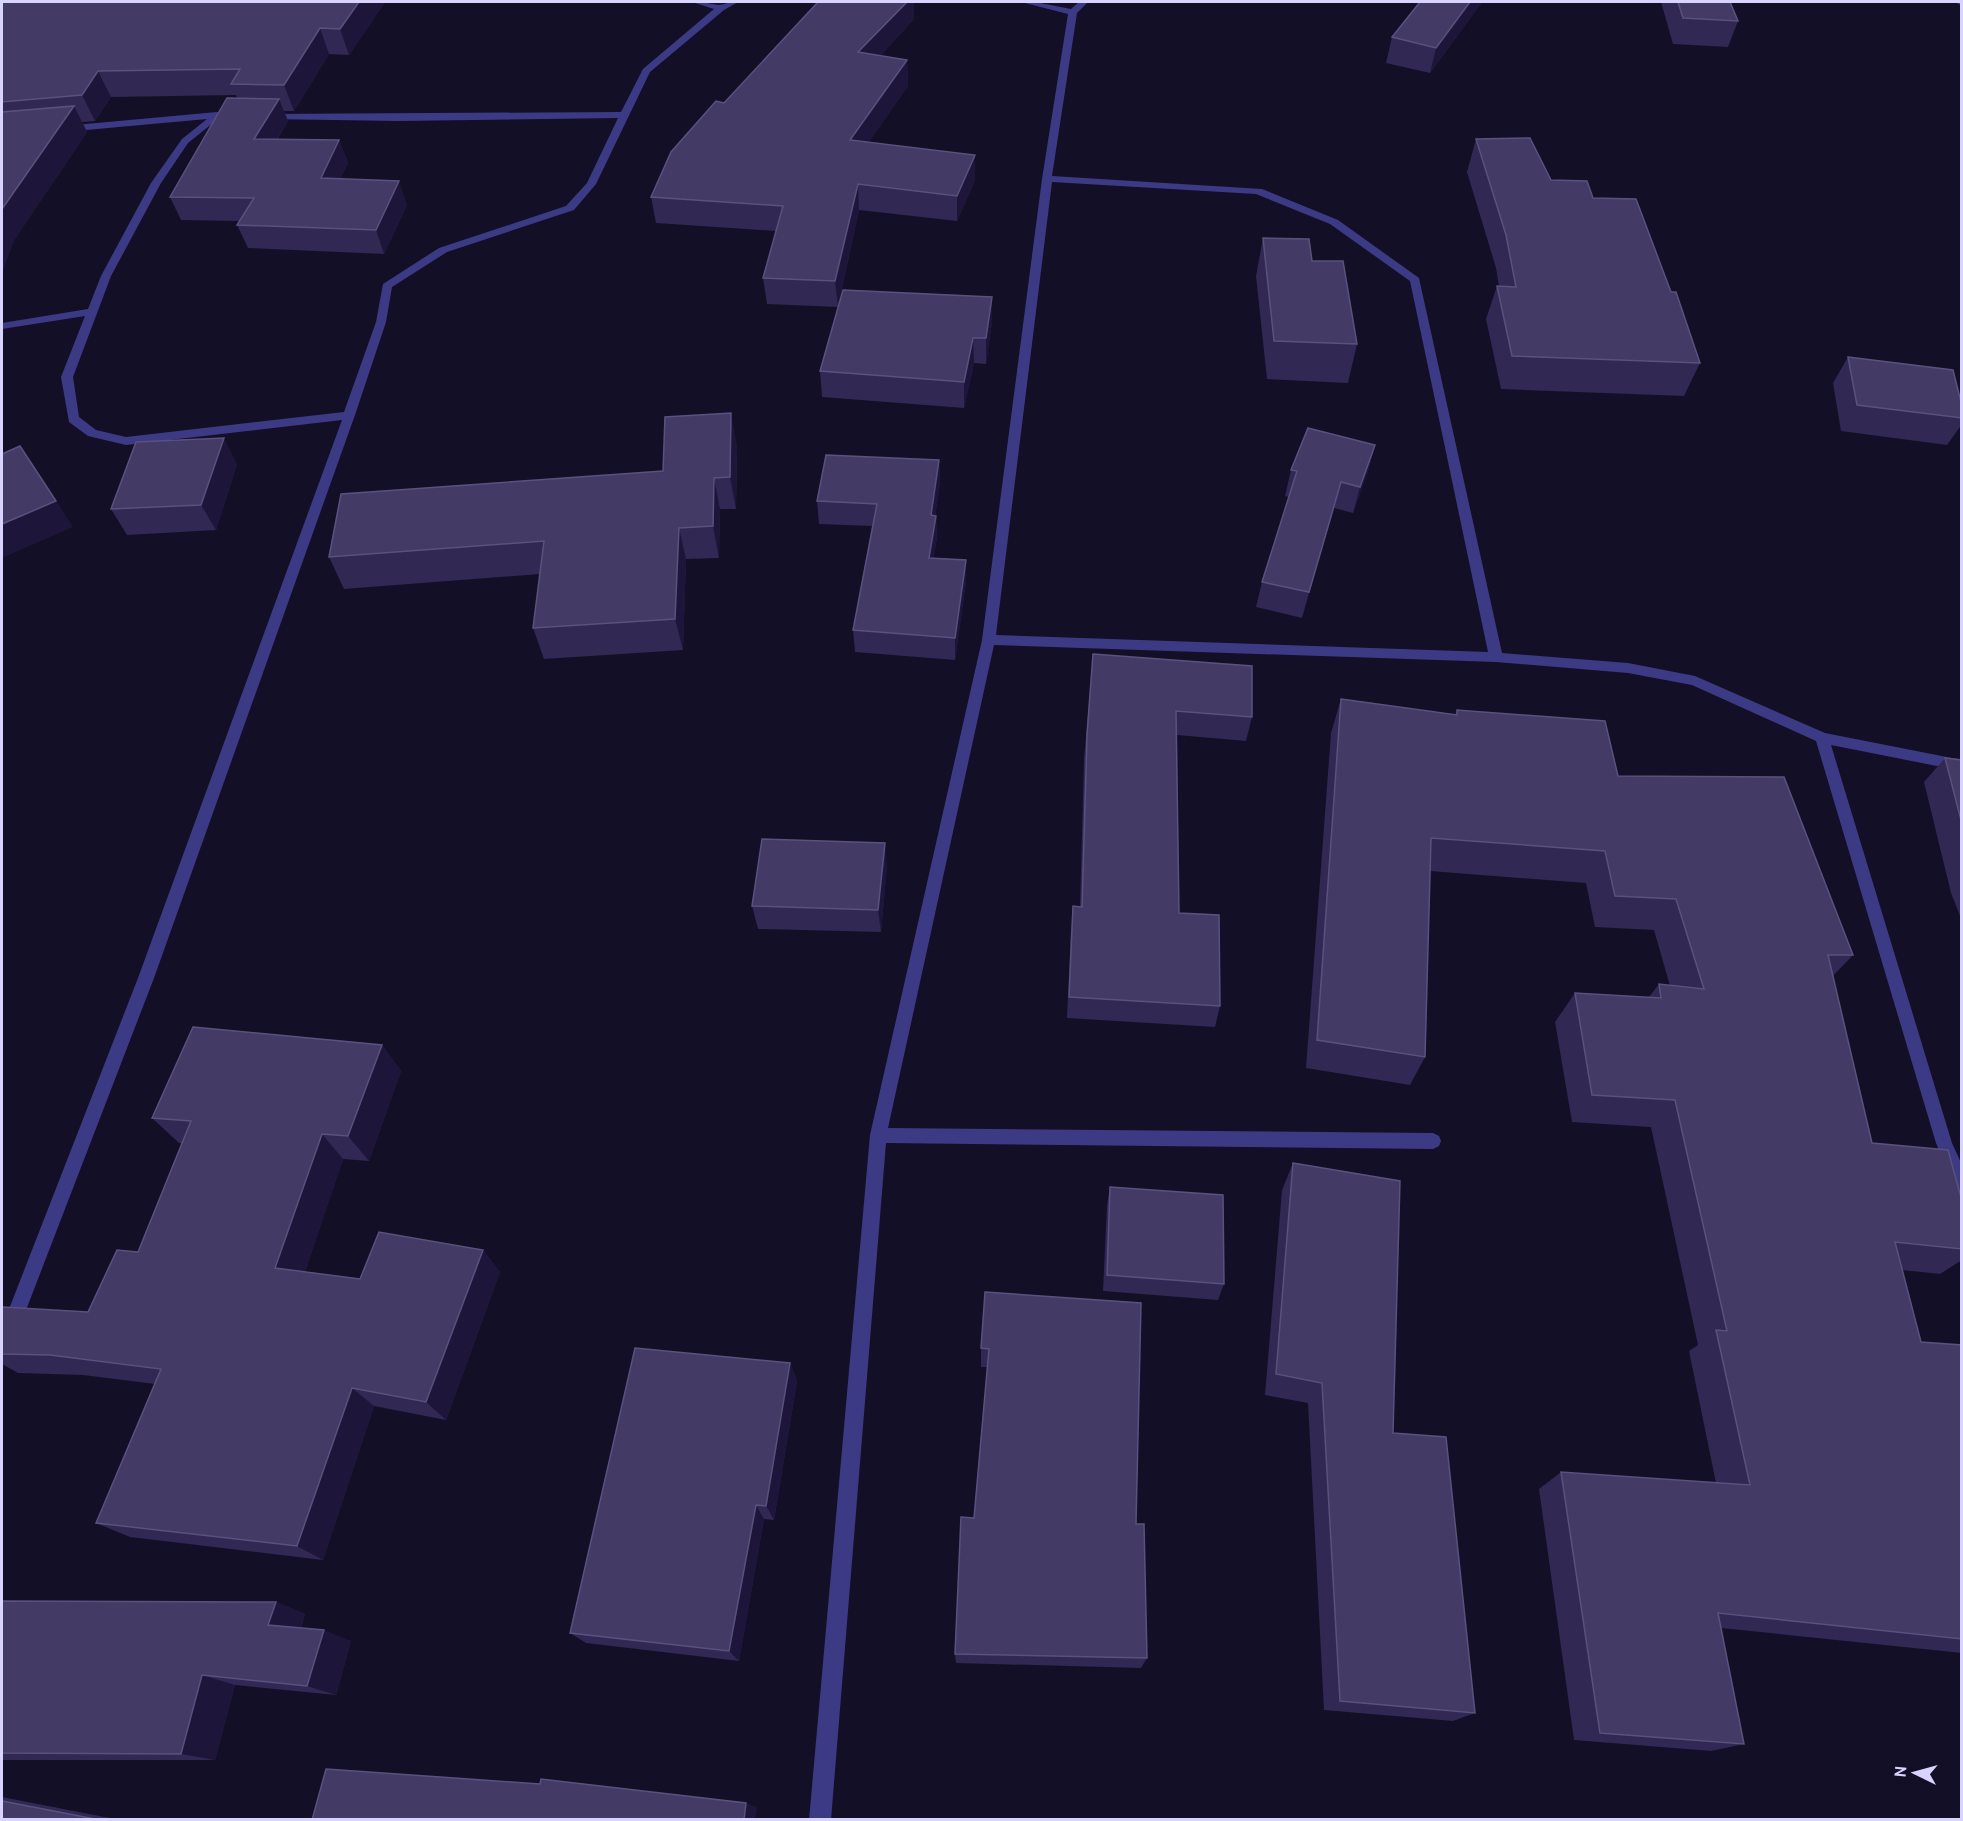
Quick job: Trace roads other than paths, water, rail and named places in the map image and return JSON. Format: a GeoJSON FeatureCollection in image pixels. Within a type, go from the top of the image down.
{"type":"FeatureCollection","features":[{"type":"Feature","properties":{"kind":"street"},"geometry":{"type":"LineString","coordinates":[[696,2],[721,9]]}},
{"type":"Feature","properties":{"kind":"street"},"geometry":{"type":"LineString","coordinates":[[2,1349],[146,978],[349,415],[381,322],[387,286],[443,250],[570,208],[591,184],[646,71],[721,9],[734,2]]}},
{"type":"Feature","properties":{"kind":"street"},"geometry":{"type":"LineString","coordinates":[[820,1820],[878,1135],[989,640],[1047,178],[1079,7],[1026,2]]}},
{"type":"Feature","properties":{"kind":"street"},"geometry":{"type":"LineString","coordinates":[[58,130],[224,115],[185,141],[156,183],[106,276],[67,377],[74,419],[92,433],[126,441],[349,415]]}},
{"type":"Feature","properties":{"kind":"street"},"geometry":{"type":"LineString","coordinates":[[252,116],[399,118],[625,115]]}},
{"type":"Feature","properties":{"kind":"street"},"geometry":{"type":"LineString","coordinates":[[1047,178],[1258,191],[1334,222],[1415,280],[1496,657]]}},
{"type":"Feature","properties":{"kind":"street"},"geometry":{"type":"LineString","coordinates":[[2,326],[92,312]]}},
{"type":"Feature","properties":{"kind":"street"},"geometry":{"type":"LineString","coordinates":[[989,640],[1496,657],[1628,668],[1695,681],[1822,738],[1962,766]]}},
{"type":"Feature","properties":{"kind":"street"},"geometry":{"type":"LineString","coordinates":[[1822,738],[1944,1143],[1962,1186]]}},
{"type":"Feature","properties":{"kind":"street"},"geometry":{"type":"LineString","coordinates":[[878,1135],[1433,1141]]}}]}
